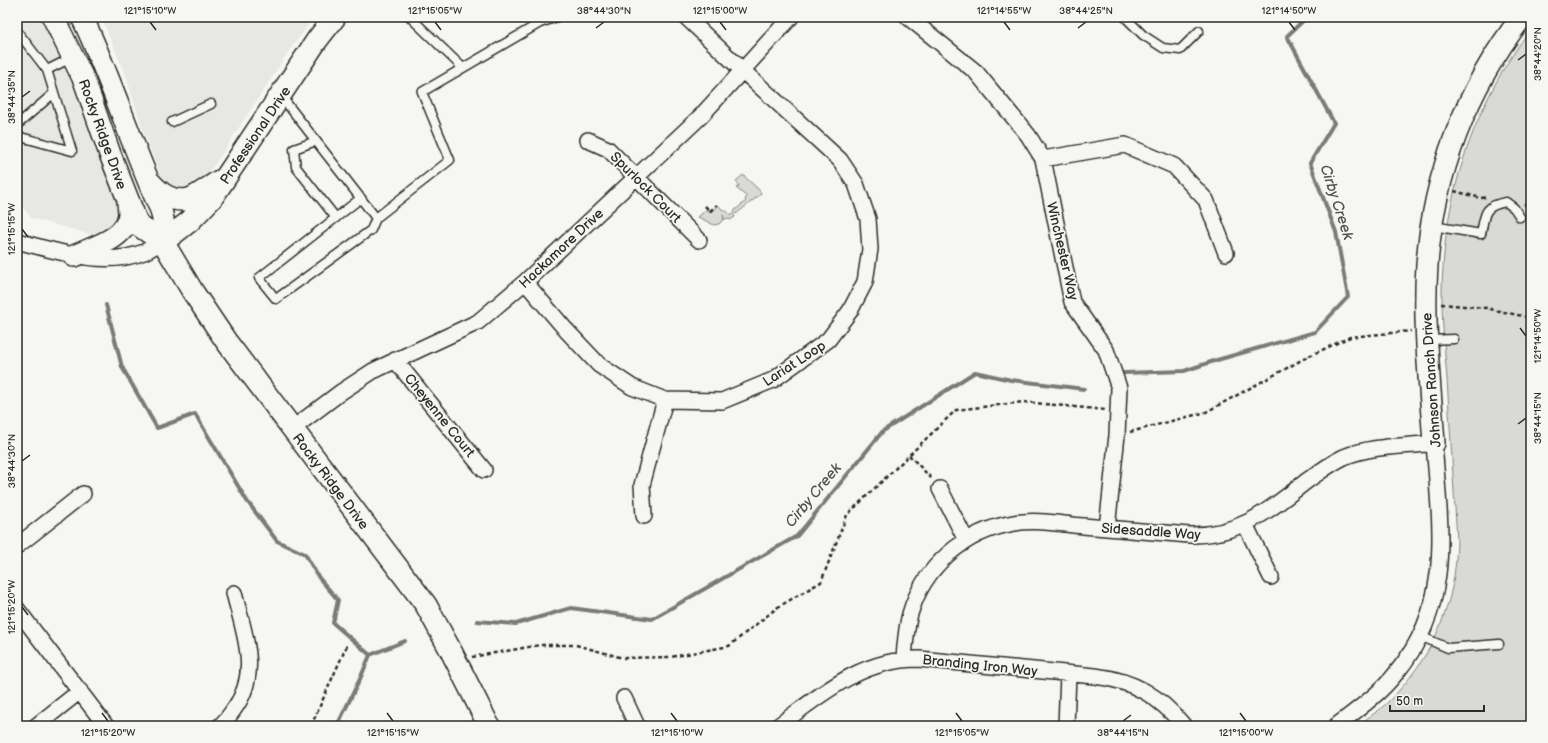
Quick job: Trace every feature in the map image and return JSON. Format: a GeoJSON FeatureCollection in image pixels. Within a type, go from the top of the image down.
{"type":"FeatureCollection","features":[{"type":"Feature","properties":{"kind":"main road","name":"Rocky Ridge Drive"},"geometry":{"type":"LineString","coordinates":[[53,17],[84,80],[110,154],[138,225],[163,242],[193,292],[226,341],[426,605],[456,660],[489,726]]}},
{"type":"Feature","properties":{"kind":"main road","name":"Rocky Ridge Drive"},"geometry":{"type":"LineString","coordinates":[[82,17],[102,61],[147,178],[161,210],[163,219],[163,242]]}},
{"type":"Feature","properties":{"kind":"main road","name":"Professional Drive"},"geometry":{"type":"LineString","coordinates":[[163,242],[202,210],[212,198],[317,40],[335,17]]}},
{"type":"Feature","properties":{"kind":"main road","name":"Johnson Ranch Drive"},"geometry":{"type":"LineString","coordinates":[[1434,443],[1427,335],[1427,266],[1432,226],[1444,169],[1468,106],[1491,64],[1522,17]]}},
{"type":"Feature","properties":{"kind":"main road"},"geometry":{"type":"LineString","coordinates":[[147,178],[167,197],[189,199],[226,176]]}},
{"type":"Feature","properties":{"kind":"main road"},"geometry":{"type":"LineString","coordinates":[[74,256],[113,238],[123,229],[129,215],[127,199]]}},
{"type":"Feature","properties":{"kind":"street","name":"Lariat Loop"},"geometry":{"type":"LineString","coordinates":[[525,282],[566,330],[599,365],[632,387],[665,400],[722,401],[772,380],[828,340],[850,311],[866,282],[870,249],[868,219],[856,184],[840,160],[686,17]]}},
{"type":"Feature","properties":{"kind":"street","name":"Hackamore Drive"},"geometry":{"type":"LineString","coordinates":[[292,429],[372,371],[478,322],[525,282],[701,116],[791,17]]}},
{"type":"Feature","properties":{"kind":"street","name":"Winchester Way"},"geometry":{"type":"LineString","coordinates":[[908,17],[976,72],[1028,135],[1043,159],[1072,302],[1106,350],[1119,388],[1117,435],[1107,528]]}},
{"type":"Feature","properties":{"kind":"street","name":"Spurlock Court"},"geometry":{"type":"LineString","coordinates":[[588,140],[608,149],[637,176],[699,240]]}},
{"type":"Feature","properties":{"kind":"street"},"geometry":{"type":"LineString","coordinates":[[1043,159],[1125,145],[1174,166],[1206,200],[1226,253]]}},
{"type":"Feature","properties":{"kind":"street"},"geometry":{"type":"LineString","coordinates":[[17,241],[74,256],[113,258],[143,252],[163,242]]}},
{"type":"Feature","properties":{"kind":"street","name":"Cheyenne Court"},"geometry":{"type":"LineString","coordinates":[[395,360],[484,470]]}},
{"type":"Feature","properties":{"kind":"street"},"geometry":{"type":"LineString","coordinates":[[644,516],[642,485],[665,400]]}},
{"type":"Feature","properties":{"kind":"street","name":"Sidesaddle Way"},"geometry":{"type":"LineString","coordinates":[[904,659],[911,613],[920,590],[932,570],[966,540],[1000,526],[1027,522],[1202,535],[1226,531],[1245,524],[1266,512],[1322,470],[1343,458],[1374,448],[1434,443]]}},
{"type":"Feature","properties":{"kind":"street","name":"Johnson Ranch Drive"},"geometry":{"type":"LineString","coordinates":[[1336,726],[1382,689],[1397,672],[1410,654],[1420,636],[1435,597],[1441,557],[1434,443]]}},
{"type":"Feature","properties":{"kind":"street"},"geometry":{"type":"LineString","coordinates":[[940,489],[966,540]]}},
{"type":"Feature","properties":{"kind":"street"},"geometry":{"type":"LineString","coordinates":[[17,546],[83,494]]}},
{"type":"Feature","properties":{"kind":"street"},"geometry":{"type":"LineString","coordinates":[[1245,524],[1271,577]]}},
{"type":"Feature","properties":{"kind":"street"},"geometry":{"type":"LineString","coordinates":[[220,726],[242,698],[249,673],[248,650],[234,593]]}},
{"type":"Feature","properties":{"kind":"street"},"geometry":{"type":"LineString","coordinates":[[17,609],[106,726]]}},
{"type":"Feature","properties":{"kind":"street","name":"Branding Iron Way"},"geometry":{"type":"LineString","coordinates":[[778,726],[850,676],[886,662],[904,659],[932,660],[1108,678],[1132,684],[1162,702],[1184,726]]}},
{"type":"Feature","properties":{"kind":"street"},"geometry":{"type":"LineString","coordinates":[[1066,726],[1068,674]]}},
{"type":"Feature","properties":{"kind":"street"},"geometry":{"type":"LineString","coordinates":[[36,726],[80,691]]}},
{"type":"Feature","properties":{"kind":"street"},"geometry":{"type":"LineString","coordinates":[[624,698],[637,726]]}},
{"type":"Feature","properties":{"kind":"lane"},"geometry":{"type":"LineString","coordinates":[[410,17],[463,68]]}},
{"type":"Feature","properties":{"kind":"lane"},"geometry":{"type":"LineString","coordinates":[[361,198],[258,278],[276,300],[371,230],[376,218],[450,160],[422,92],[540,23],[557,17]]}},
{"type":"Feature","properties":{"kind":"lane"},"geometry":{"type":"LineString","coordinates":[[1126,17],[1142,35],[1163,48],[1180,50],[1200,31]]}},
{"type":"Feature","properties":{"kind":"lane"},"geometry":{"type":"LineString","coordinates":[[17,31],[47,70],[72,151],[17,136]]}},
{"type":"Feature","properties":{"kind":"lane"},"geometry":{"type":"LineString","coordinates":[[47,70],[73,57]]}},
{"type":"Feature","properties":{"kind":"lane"},"geometry":{"type":"LineString","coordinates":[[17,125],[54,93]]}},
{"type":"Feature","properties":{"kind":"lane"},"geometry":{"type":"LineString","coordinates":[[281,96],[376,218]]}},
{"type":"Feature","properties":{"kind":"lane"},"geometry":{"type":"LineString","coordinates":[[172,122],[211,104]]}},
{"type":"Feature","properties":{"kind":"lane"},"geometry":{"type":"LineString","coordinates":[[316,141],[294,149],[296,167],[336,218]]}},
{"type":"Feature","properties":{"kind":"lane"},"geometry":{"type":"LineString","coordinates":[[1432,226],[1481,234],[1485,213],[1493,204],[1506,202],[1514,208],[1520,217]]}},
{"type":"Feature","properties":{"kind":"lane"},"geometry":{"type":"LineString","coordinates":[[1427,335],[1454,339]]}},
{"type":"Feature","properties":{"kind":"lane"},"geometry":{"type":"LineString","coordinates":[[1420,636],[1448,648],[1498,644]]}},
{"type":"Feature","properties":{"kind":"path"},"geometry":{"type":"LineString","coordinates":[[1453,191],[1455,185]]}},
{"type":"Feature","properties":{"kind":"path"},"geometry":{"type":"LineString","coordinates":[[705,206],[710,211],[717,205]]}},
{"type":"Feature","properties":{"kind":"path"},"geometry":{"type":"LineString","coordinates":[[1440,297],[1440,304],[1486,308],[1531,318]]}},
{"type":"Feature","properties":{"kind":"path"},"geometry":{"type":"LineString","coordinates":[[1117,435],[1206,412],[1309,356],[1350,337],[1427,335]]}},
{"type":"Feature","properties":{"kind":"path"},"geometry":{"type":"LineString","coordinates":[[456,660],[540,645],[576,645],[623,658],[671,657],[729,646],[778,607],[821,582],[847,514],[956,410],[1024,402],[1118,411]]}},
{"type":"Feature","properties":{"kind":"path"},"geometry":{"type":"LineString","coordinates":[[909,455],[940,489]]}},
{"type":"Feature","properties":{"kind":"path"},"geometry":{"type":"LineString","coordinates":[[311,726],[348,643]]}},
{"type":"Feature","properties":{"kind":"path"},"geometry":{"type":"LineString","coordinates":[[1526,726],[1524,723],[1531,717]]}},
{"type":"Feature","properties":{"kind":"shaded area"},"geometry":{"type":"Polygon","coordinates":[[[17,17],[47,17],[121,198],[120,219],[109,231],[96,236],[31,218],[17,200],[17,17]]]}},
{"type":"Feature","properties":{"kind":"shaded area"},"geometry":{"type":"Polygon","coordinates":[[[101,17],[314,17],[291,48],[216,163],[200,181],[189,187],[177,187],[167,183],[160,174],[144,133],[126,76],[101,17]]]}},
{"type":"Feature","properties":{"kind":"shaded area"},"geometry":{"type":"Polygon","coordinates":[[[1531,29],[1531,726],[1356,726],[1386,704],[1417,668],[1439,629],[1452,587],[1456,564],[1457,540],[1442,309],[1442,281],[1446,235],[1459,172],[1469,142],[1496,83],[1512,55],[1531,29]]]}},
{"type":"Feature","properties":{"kind":"shaded area"},"geometry":{"type":"Polygon","coordinates":[[[743,175],[760,191],[761,194],[736,214],[734,211],[746,201],[745,199],[747,197],[736,188],[739,186],[736,181],[743,175]]]}},
{"type":"Feature","properties":{"kind":"shaded area"},"geometry":{"type":"Polygon","coordinates":[[[718,205],[723,210],[725,209],[730,215],[733,213],[735,217],[730,220],[727,218],[724,219],[719,224],[714,225],[698,217],[707,209],[711,212],[718,205]]]}},
{"type":"Feature","properties":{"kind":"waterway","name":"Cirby Creek"},"geometry":{"type":"LineString","coordinates":[[1124,373],[1184,371],[1315,332],[1348,297],[1336,232],[1310,163],[1334,123],[1287,36],[1307,17]]}},
{"type":"Feature","properties":{"kind":"waterway"},"geometry":{"type":"LineString","coordinates":[[106,305],[122,367],[157,428],[195,414],[247,501],[277,541],[305,554],[319,578],[338,600],[333,623],[370,655]]}},
{"type":"Feature","properties":{"kind":"waterway","name":"Cirby Creek"},"geometry":{"type":"LineString","coordinates":[[477,621],[516,624],[571,608],[652,619],[797,536],[883,431],[975,372],[1011,380],[1084,389]]}},
{"type":"Feature","properties":{"kind":"waterway","name":"Cirby Creek"},"geometry":{"type":"LineString","coordinates":[[337,726],[370,655],[405,641]]}}]}
